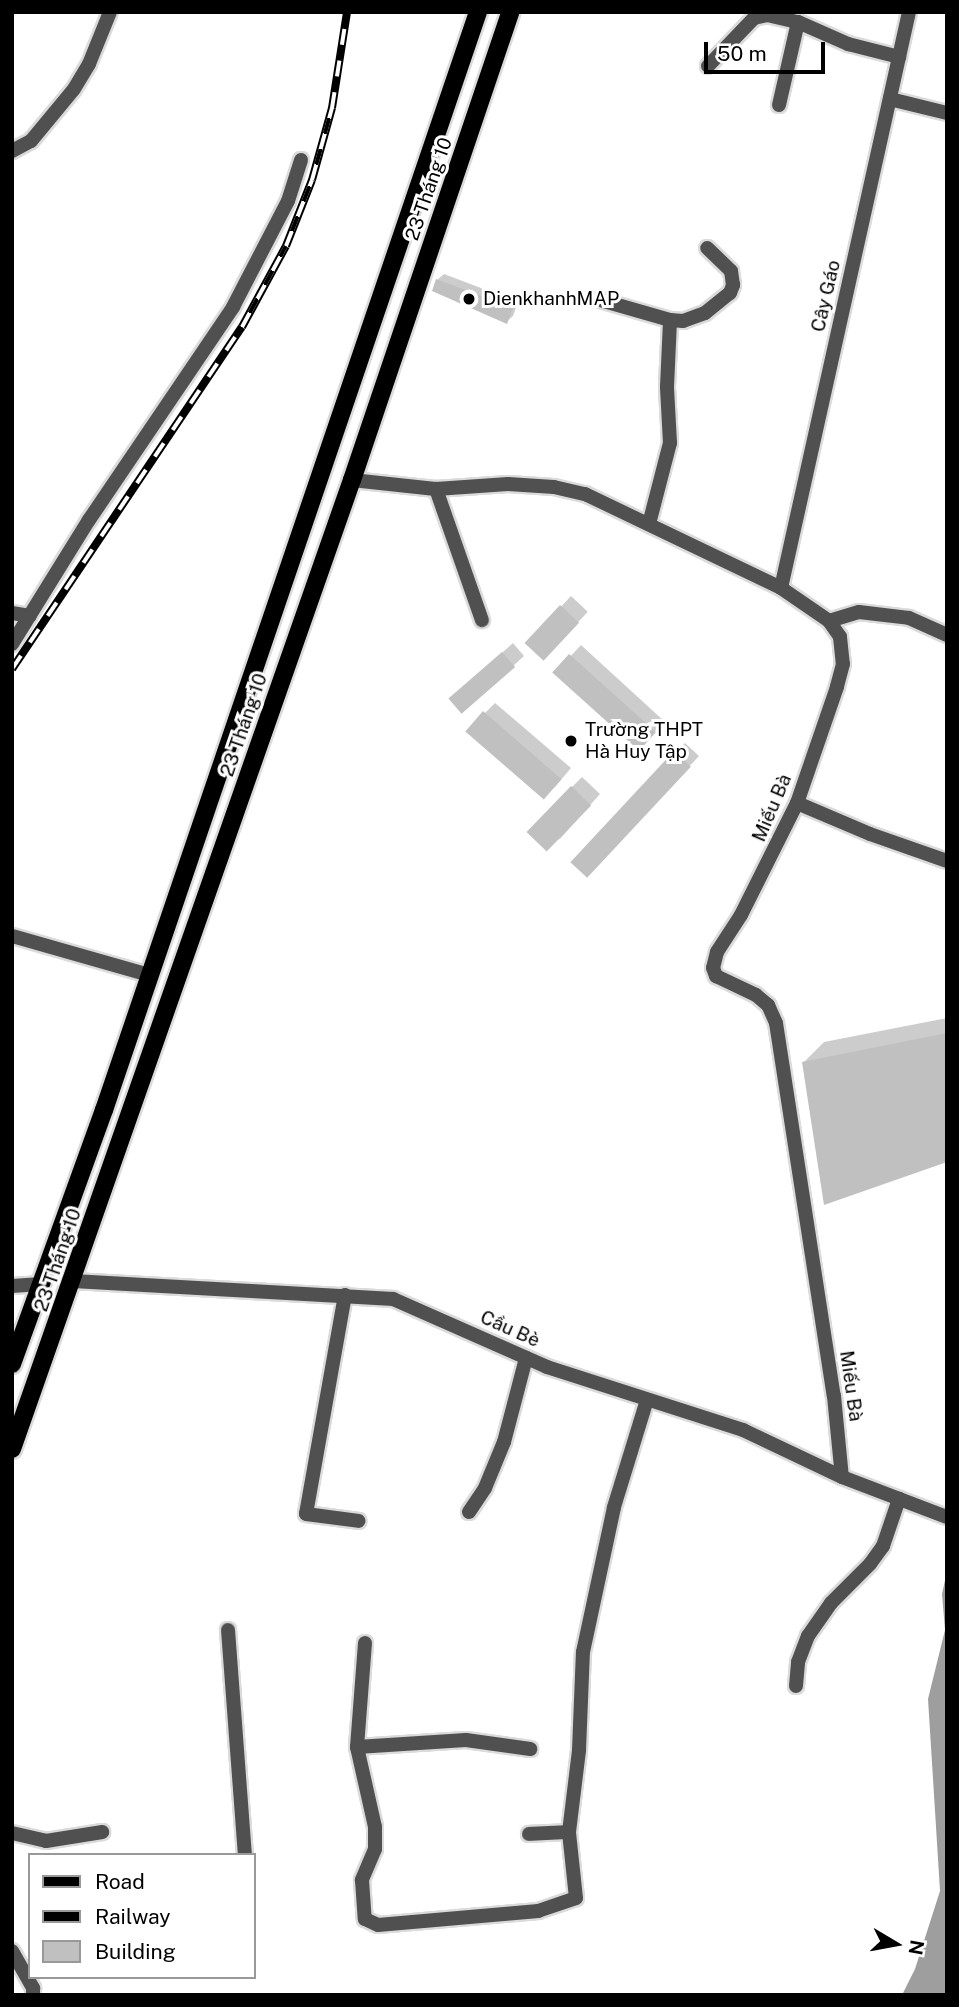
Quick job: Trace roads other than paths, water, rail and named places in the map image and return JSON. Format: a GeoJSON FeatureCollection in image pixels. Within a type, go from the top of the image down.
{"type":"FeatureCollection","features":[{"type":"Feature","properties":{"kind":"main road","name":"23 Tháng 10"},"geometry":{"type":"LineString","coordinates":[[12,1449],[352,480],[510,12]]}},
{"type":"Feature","properties":{"kind":"main road","name":"23 Tháng 10"},"geometry":{"type":"LineString","coordinates":[[12,1364],[149,975],[472,17]]}},
{"type":"Feature","properties":{"kind":"main road"},"geometry":{"type":"LineString","coordinates":[[472,17],[503,36]]}},
{"type":"Feature","properties":{"kind":"main road"},"geometry":{"type":"LineString","coordinates":[[321,470],[352,480]]}},
{"type":"Feature","properties":{"kind":"main road"},"geometry":{"type":"LineString","coordinates":[[41,1284],[73,1281]]}},
{"type":"Feature","properties":{"kind":"street"},"geometry":{"type":"LineString","coordinates":[[12,151],[31,141],[74,89],[89,64],[110,12]]}},
{"type":"Feature","properties":{"kind":"street","name":"Cây Gáo"},"geometry":{"type":"LineString","coordinates":[[781,589],[909,12]]}},
{"type":"Feature","properties":{"kind":"street"},"geometry":{"type":"LineString","coordinates":[[708,66],[754,18],[780,17],[848,44],[899,57]]}},
{"type":"Feature","properties":{"kind":"street"},"geometry":{"type":"LineString","coordinates":[[779,105],[797,22]]}},
{"type":"Feature","properties":{"kind":"street"},"geometry":{"type":"LineString","coordinates":[[890,99],[947,113]]}},
{"type":"Feature","properties":{"kind":"street"},"geometry":{"type":"LineString","coordinates":[[12,644],[89,520],[233,307],[288,201],[301,160]]}},
{"type":"Feature","properties":{"kind":"street"},"geometry":{"type":"LineString","coordinates":[[600,300],[670,320],[683,321],[705,313],[730,293],[731,271],[707,248]]}},
{"type":"Feature","properties":{"kind":"street"},"geometry":{"type":"LineString","coordinates":[[649,524],[670,443],[667,387],[670,320]]}},
{"type":"Feature","properties":{"kind":"street"},"geometry":{"type":"LineString","coordinates":[[352,480],[436,489],[508,484],[554,487],[585,494],[781,589],[829,621],[859,612],[909,618],[947,635]]}},
{"type":"Feature","properties":{"kind":"street"},"geometry":{"type":"LineString","coordinates":[[436,489],[482,621]]}},
{"type":"Feature","properties":{"kind":"street"},"geometry":{"type":"LineString","coordinates":[[12,613],[30,616]]}},
{"type":"Feature","properties":{"kind":"street","name":"Miếu Bà"},"geometry":{"type":"LineString","coordinates":[[829,621],[840,637],[843,664],[797,803],[746,906],[717,952],[713,968],[716,975],[756,995],[768,1005],[776,1023],[834,1396],[842,1477]]}},
{"type":"Feature","properties":{"kind":"street"},"geometry":{"type":"LineString","coordinates":[[797,803],[870,834],[947,861]]}},
{"type":"Feature","properties":{"kind":"street"},"geometry":{"type":"LineString","coordinates":[[12,936],[149,975]]}},
{"type":"Feature","properties":{"kind":"street","name":"Cầu Bè"},"geometry":{"type":"LineString","coordinates":[[73,1281],[393,1298],[526,1358],[743,1430],[842,1477],[947,1517]]}},
{"type":"Feature","properties":{"kind":"street"},"geometry":{"type":"LineString","coordinates":[[12,1286],[41,1284]]}},
{"type":"Feature","properties":{"kind":"street"},"geometry":{"type":"LineString","coordinates":[[345,1295],[306,1514],[359,1521]]}},
{"type":"Feature","properties":{"kind":"street"},"geometry":{"type":"LineString","coordinates":[[468,1513],[485,1488],[504,1441],[526,1358]]}},
{"type":"Feature","properties":{"kind":"street"},"geometry":{"type":"LineString","coordinates":[[365,1643],[357,1747],[362,1780],[375,1827],[374,1849],[362,1880],[365,1919],[378,1925],[538,1911],[576,1898],[569,1832],[579,1750],[580,1693],[587,1630],[614,1507],[647,1399]]}},
{"type":"Feature","properties":{"kind":"street"},"geometry":{"type":"LineString","coordinates":[[796,1686],[798,1662],[808,1636],[831,1603],[870,1564],[883,1546],[905,1502]]}},
{"type":"Feature","properties":{"kind":"street"},"geometry":{"type":"LineString","coordinates":[[228,1630],[245,1853]]}},
{"type":"Feature","properties":{"kind":"street"},"geometry":{"type":"LineString","coordinates":[[357,1747],[466,1740],[530,1749]]}},
{"type":"Feature","properties":{"kind":"street"},"geometry":{"type":"LineString","coordinates":[[12,1833],[46,1841],[102,1832]]}},
{"type":"Feature","properties":{"kind":"street"},"geometry":{"type":"LineString","coordinates":[[529,1834],[569,1832]]}},
{"type":"Feature","properties":{"kind":"street"},"geometry":{"type":"LineString","coordinates":[[12,1951],[33,1988],[33,1995]]}},
{"type":"Feature","properties":{"kind":"railway"},"geometry":{"type":"LineString","coordinates":[[12,669],[242,327],[286,246],[312,180],[332,108],[347,12]]}},
{"type":"Feature","properties":{"kind":"place","name":"DienkhanhMAP"},"geometry":{"type":"Point","coordinates":[469,299]}},
{"type":"Feature","properties":{"kind":"place","name":"Trường THPT Hà Huy Tập"},"geometry":{"type":"Point","coordinates":[571,741]}}]}
